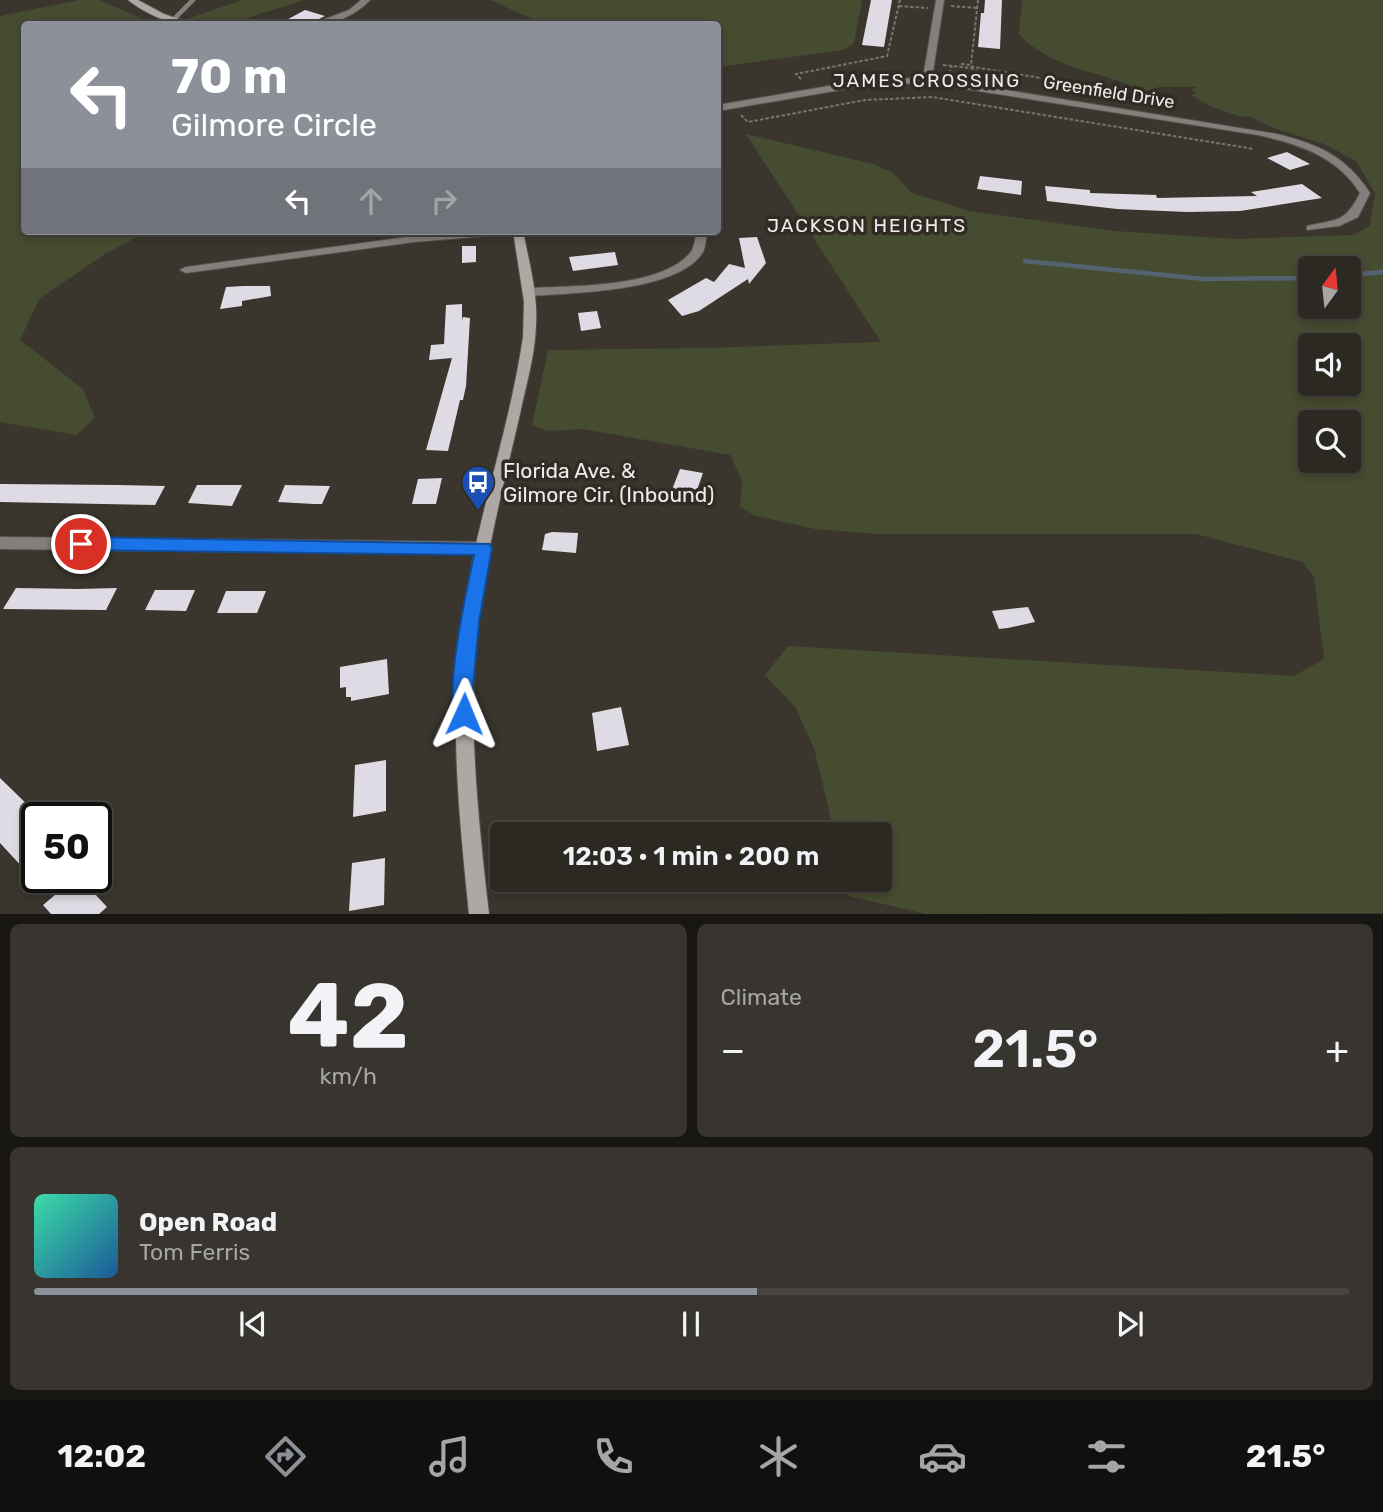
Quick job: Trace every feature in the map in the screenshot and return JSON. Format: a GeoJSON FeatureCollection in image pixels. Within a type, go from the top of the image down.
{"type":"FeatureCollection","features":[{"type":"Feature","properties":{"kind":"main road"},"geometry":{"type":"LineString","coordinates":[[132,0],[137,5],[177,21]]}},
{"type":"Feature","properties":{"kind":"main road"},"geometry":{"type":"LineString","coordinates":[[479,914],[464,766],[463,688],[470,622],[530,325],[529,292],[519,235]]}},
{"type":"Feature","properties":{"kind":"street"},"geometry":{"type":"LineString","coordinates":[[325,21],[352,12],[366,0]]}},
{"type":"Feature","properties":{"kind":"street"},"geometry":{"type":"LineString","coordinates":[[927,80],[944,3]]}},
{"type":"Feature","properties":{"kind":"street","name":"Greenfield Drive"},"geometry":{"type":"LineString","coordinates":[[721,107],[847,85],[927,80],[1244,130],[1300,143],[1343,165],[1356,177],[1364,193],[1354,215],[1335,224],[1311,228]]}},
{"type":"Feature","properties":{"kind":"street"},"geometry":{"type":"LineString","coordinates":[[186,270],[462,235]]}},
{"type":"Feature","properties":{"kind":"street"},"geometry":{"type":"LineString","coordinates":[[529,292],[660,277],[695,256],[702,246],[702,235]]}},
{"type":"Feature","properties":{"kind":"street"},"geometry":{"type":"LineString","coordinates":[[0,543],[484,548]]}},
{"type":"Feature","properties":{"kind":"lane"},"geometry":{"type":"LineString","coordinates":[[173,20],[193,0]]}},
{"type":"Feature","properties":{"kind":"path"},"geometry":{"type":"LineString","coordinates":[[801,79],[796,74],[887,56],[900,0]]}},
{"type":"Feature","properties":{"kind":"path"},"geometry":{"type":"LineString","coordinates":[[973,67],[978,0]]}},
{"type":"Feature","properties":{"kind":"path"},"geometry":{"type":"LineString","coordinates":[[944,3],[977,8]]}},
{"type":"Feature","properties":{"kind":"path"},"geometry":{"type":"LineString","coordinates":[[899,6],[928,8]]}},
{"type":"Feature","properties":{"kind":"path"},"geometry":{"type":"LineString","coordinates":[[961,64],[1128,92]]}},
{"type":"Feature","properties":{"kind":"path"},"geometry":{"type":"LineString","coordinates":[[737,111],[748,122],[877,98],[932,97],[1254,149]]}},
{"type":"Feature","properties":{"kind":"green space"},"geometry":{"type":"Polygon","coordinates":[[[79,0],[100,0],[147,21],[21,21],[21,235],[141,235],[105,254],[39,299],[20,340],[83,389],[95,418],[77,435],[0,422],[0,16],[79,0]]]}},
{"type":"Feature","properties":{"kind":"green space"},"geometry":{"type":"Polygon","coordinates":[[[242,0],[304,0],[238,21],[187,19],[242,0]]]}},
{"type":"Feature","properties":{"kind":"green space"},"geometry":{"type":"Polygon","coordinates":[[[490,0],[862,0],[854,43],[843,50],[721,67],[721,21],[537,21],[490,0]]]}},
{"type":"Feature","properties":{"kind":"green space"},"geometry":{"type":"Polygon","coordinates":[[[1022,0],[1383,0],[1383,913],[926,914],[849,896],[848,892],[892,892],[892,822],[832,822],[814,748],[795,707],[765,675],[788,646],[1294,676],[1324,659],[1314,577],[1303,562],[1196,534],[877,534],[815,529],[756,516],[740,507],[742,480],[730,455],[583,429],[548,431],[532,425],[548,350],[881,342],[746,134],[873,164],[893,173],[912,193],[970,211],[1114,231],[1235,239],[1354,235],[1370,226],[1375,193],[1356,161],[1324,144],[1273,128],[1249,116],[1242,117],[1212,107],[1191,95],[1196,94],[1192,89],[1198,87],[1159,87],[1144,92],[1062,63],[1033,46],[1019,34],[1022,0]]]}},
{"type":"Feature","properties":{"kind":"building"},"geometry":{"type":"Polygon","coordinates":[[[871,0],[892,0],[884,47],[862,45],[871,0]]]}},
{"type":"Feature","properties":{"kind":"building"},"geometry":{"type":"Polygon","coordinates":[[[985,0],[1002,0],[1000,49],[978,47],[985,0]]]}},
{"type":"Feature","properties":{"kind":"building"},"geometry":{"type":"Polygon","coordinates":[[[305,10],[325,16],[315,21],[285,21],[305,10]]]}},
{"type":"Feature","properties":{"kind":"building"},"geometry":{"type":"Polygon","coordinates":[[[1287,152],[1310,164],[1290,170],[1267,158],[1287,152]]]}},
{"type":"Feature","properties":{"kind":"building"},"geometry":{"type":"Polygon","coordinates":[[[980,176],[1022,181],[1021,195],[977,189],[980,176]]]}},
{"type":"Feature","properties":{"kind":"building"},"geometry":{"type":"Polygon","coordinates":[[[1302,184],[1322,198],[1240,211],[1187,212],[1117,209],[1047,201],[1045,186],[1090,190],[1090,193],[1156,195],[1157,198],[1257,196],[1251,192],[1302,184]]]}},
{"type":"Feature","properties":{"kind":"building"},"geometry":{"type":"Polygon","coordinates":[[[757,237],[766,263],[749,284],[748,279],[699,311],[682,316],[668,300],[706,278],[714,282],[729,264],[745,268],[739,238],[757,237]]]}},
{"type":"Feature","properties":{"kind":"building"},"geometry":{"type":"Polygon","coordinates":[[[462,246],[476,246],[476,262],[462,263],[462,246]]]}},
{"type":"Feature","properties":{"kind":"building"},"geometry":{"type":"Polygon","coordinates":[[[615,252],[618,265],[573,271],[569,257],[615,252]]]}},
{"type":"Feature","properties":{"kind":"building"},"geometry":{"type":"Polygon","coordinates":[[[270,286],[271,296],[242,301],[242,306],[220,309],[226,287],[270,286]]]}},
{"type":"Feature","properties":{"kind":"building"},"geometry":{"type":"Polygon","coordinates":[[[462,304],[462,320],[463,317],[470,318],[463,400],[460,400],[448,451],[426,450],[452,358],[429,360],[431,345],[444,344],[446,305],[462,304]]]}},
{"type":"Feature","properties":{"kind":"building"},"geometry":{"type":"Polygon","coordinates":[[[597,311],[601,328],[581,331],[578,313],[597,311]]]}},
{"type":"Feature","properties":{"kind":"building"},"geometry":{"type":"Polygon","coordinates":[[[680,469],[703,473],[692,504],[668,500],[680,469]]]}},
{"type":"Feature","properties":{"kind":"building"},"geometry":{"type":"Polygon","coordinates":[[[442,478],[436,504],[412,504],[418,479],[442,478]]]}},
{"type":"Feature","properties":{"kind":"building"},"geometry":{"type":"Polygon","coordinates":[[[0,484],[165,486],[155,505],[0,502],[0,484]]]}},
{"type":"Feature","properties":{"kind":"building"},"geometry":{"type":"Polygon","coordinates":[[[197,485],[242,485],[232,506],[188,503],[197,485]]]}},
{"type":"Feature","properties":{"kind":"building"},"geometry":{"type":"Polygon","coordinates":[[[285,485],[330,486],[322,504],[278,502],[285,485]]]}},
{"type":"Feature","properties":{"kind":"building"},"geometry":{"type":"Polygon","coordinates":[[[578,533],[576,553],[542,550],[545,534],[578,533]]]}},
{"type":"Feature","properties":{"kind":"building"},"geometry":{"type":"Polygon","coordinates":[[[16,588],[117,588],[106,610],[3,609],[16,588]]]}},
{"type":"Feature","properties":{"kind":"building"},"geometry":{"type":"Polygon","coordinates":[[[155,590],[195,590],[186,611],[145,610],[155,590]]]}},
{"type":"Feature","properties":{"kind":"building"},"geometry":{"type":"Polygon","coordinates":[[[226,591],[266,591],[257,613],[217,613],[226,591]]]}},
{"type":"Feature","properties":{"kind":"building"},"geometry":{"type":"Polygon","coordinates":[[[1028,607],[1035,622],[999,629],[992,611],[1028,607]]]}},
{"type":"Feature","properties":{"kind":"building"},"geometry":{"type":"Polygon","coordinates":[[[387,659],[389,694],[351,701],[351,697],[346,697],[346,687],[340,688],[340,667],[387,659]]]}},
{"type":"Feature","properties":{"kind":"building"},"geometry":{"type":"Polygon","coordinates":[[[621,707],[629,745],[597,751],[592,713],[621,707]]]}},
{"type":"Feature","properties":{"kind":"building"},"geometry":{"type":"Polygon","coordinates":[[[386,760],[386,811],[353,817],[355,765],[386,760]]]}},
{"type":"Feature","properties":{"kind":"building"},"geometry":{"type":"Polygon","coordinates":[[[0,778],[25,802],[21,802],[21,866],[0,843],[0,778]]]}},
{"type":"Feature","properties":{"kind":"building"},"geometry":{"type":"Polygon","coordinates":[[[385,858],[384,905],[349,911],[352,863],[385,858]]]}},
{"type":"Feature","properties":{"kind":"building"},"geometry":{"type":"Polygon","coordinates":[[[53,893],[94,893],[107,907],[99,914],[51,914],[43,905],[55,895],[53,893]]]}},
{"type":"Feature","properties":{"kind":"waterway"},"geometry":{"type":"LineString","coordinates":[[1025,261],[1204,279],[1298,278]]}},
{"type":"Feature","properties":{"kind":"waterway"},"geometry":{"type":"LineString","coordinates":[[1362,274],[1383,272]]}},
{"type":"Feature","properties":{"kind":"place","name":"Florida Ave. & Gilmore Cir. (Inbound)"},"geometry":{"type":"Point","coordinates":[478,512]}},
{"type":"Feature","properties":{"kind":"district","name":"JAMES CROSSING"},"geometry":{"type":"Point","coordinates":[927,80]}},
{"type":"Feature","properties":{"kind":"district","name":"JACKSON HEIGHTS"},"geometry":{"type":"Point","coordinates":[867,225]}},
{"type":"Feature","properties":{"kind":"route"},"geometry":{"type":"LineString","coordinates":[[81,544],[484,548],[470,622],[463,688],[464,714]]}}]}
